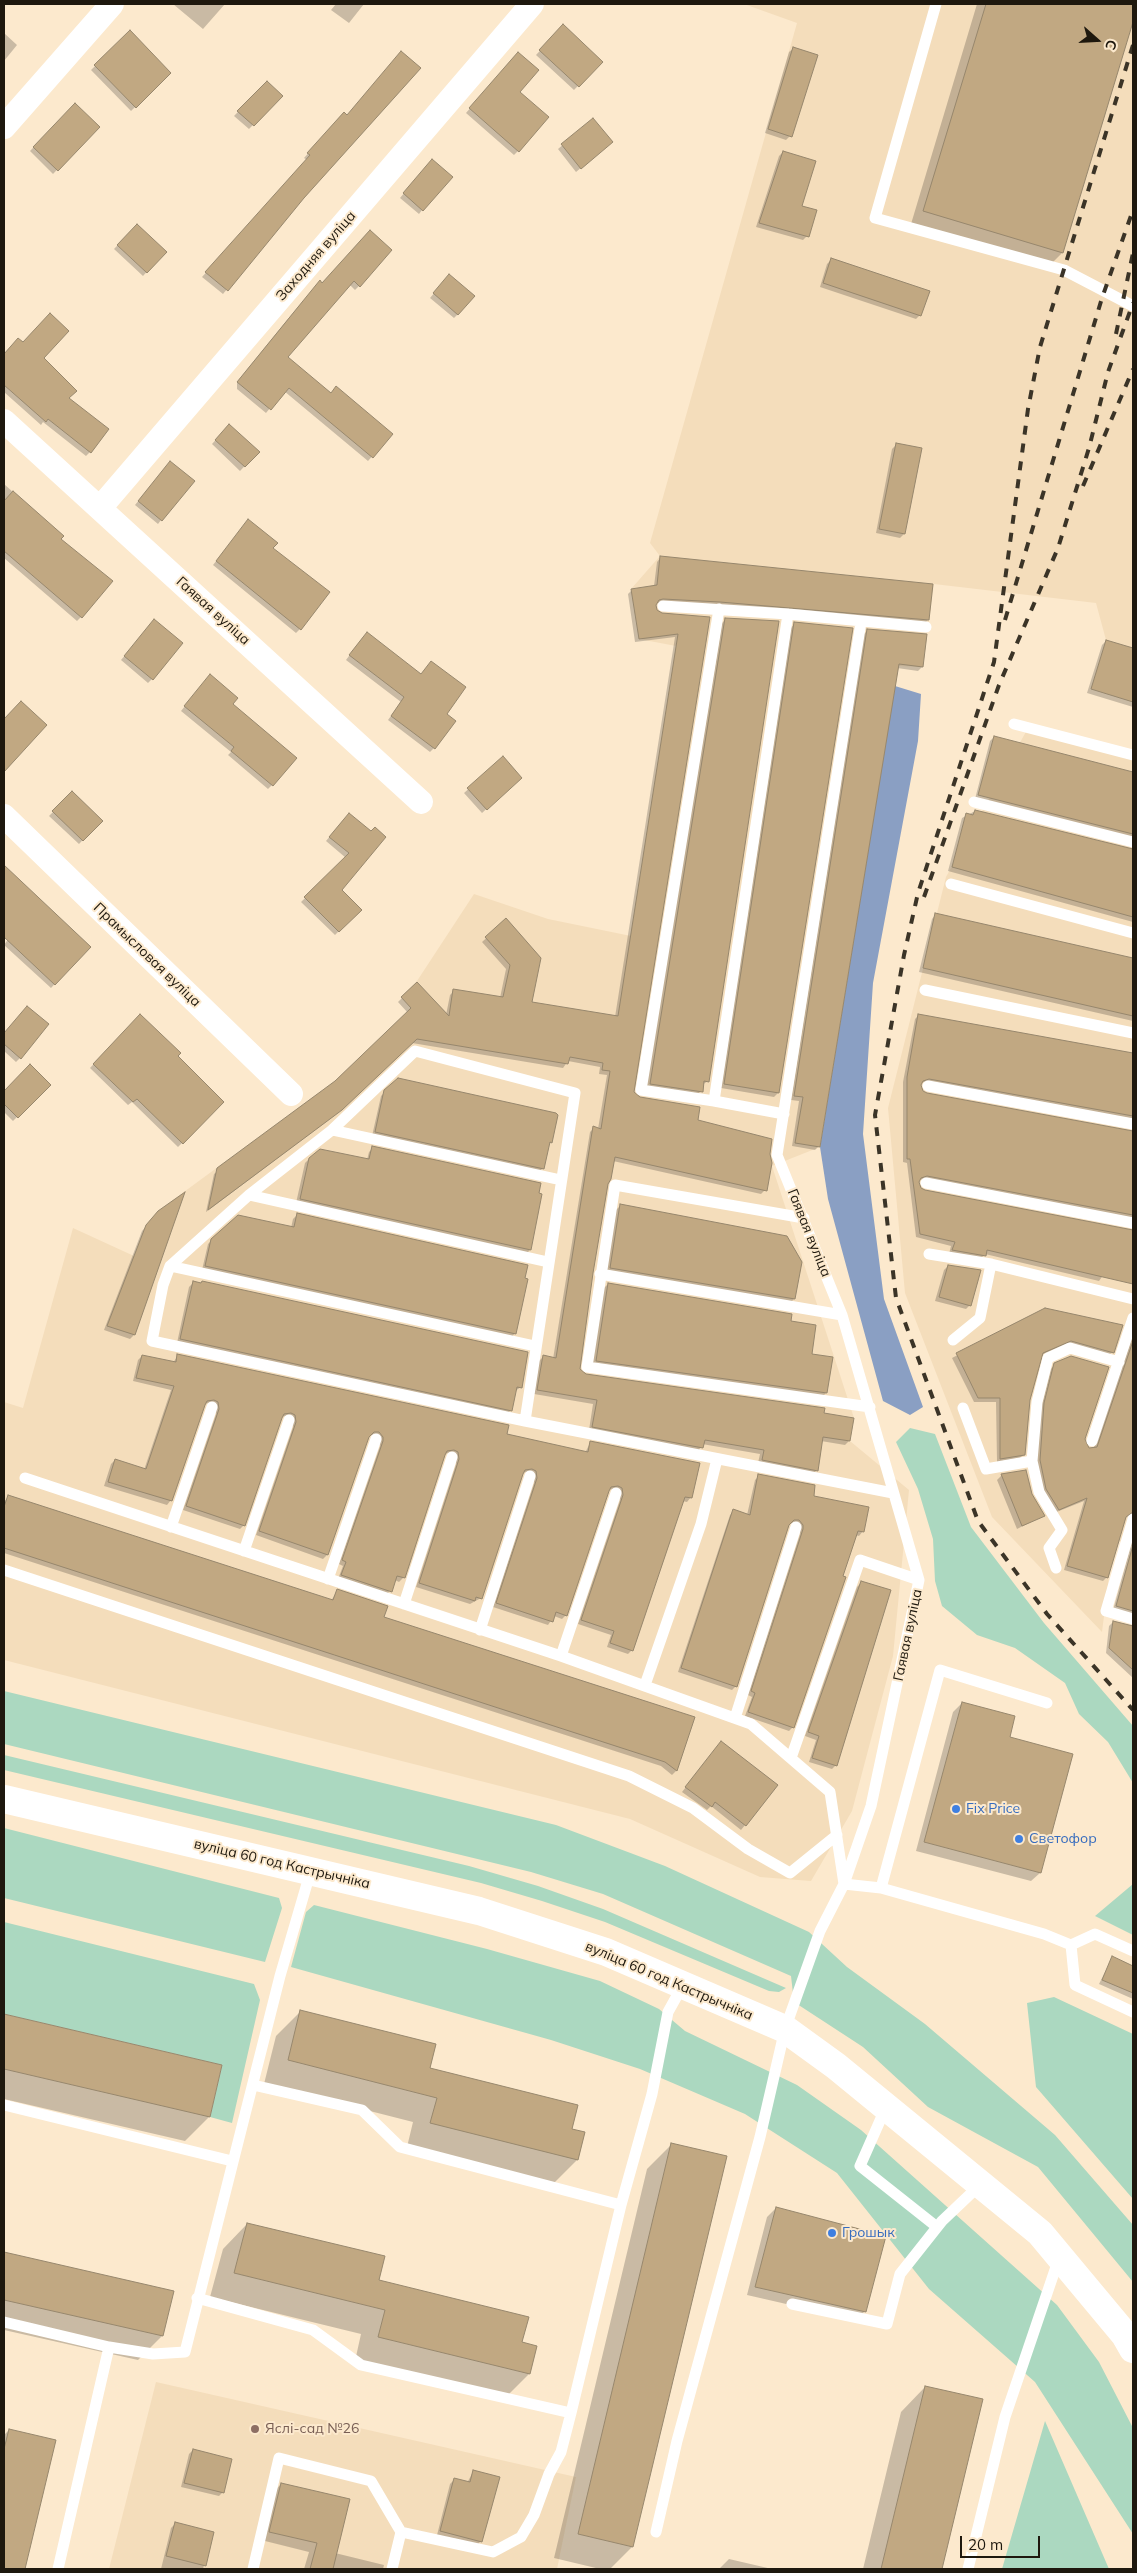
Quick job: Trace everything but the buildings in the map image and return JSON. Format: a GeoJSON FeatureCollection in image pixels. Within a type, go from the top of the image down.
{"type":"FeatureCollection","features":[{"type":"Feature","properties":{"kind":"street"},"geometry":{"type":"LineString","coordinates":[[4,127],[112,4]]}},
{"type":"Feature","properties":{"kind":"street","name":"Заходняя вуліца"},"geometry":{"type":"LineString","coordinates":[[100,508],[532,4]]}},
{"type":"Feature","properties":{"kind":"street","name":"Гаявая вуліца"},"geometry":{"type":"LineString","coordinates":[[4,421],[421,802]]}},
{"type":"Feature","properties":{"kind":"street","name":"Прамысловая вуліца"},"geometry":{"type":"LineString","coordinates":[[4,816],[291,1094]]}},
{"type":"Feature","properties":{"kind":"street","name":"вуліца 60 год Кастрычніка"},"geometry":{"type":"LineString","coordinates":[[4,1798],[479,1911],[606,1952],[785,2030],[886,2107],[1040,2232],[1131,2338]]}},
{"type":"Feature","properties":{"kind":"lane"},"geometry":{"type":"LineString","coordinates":[[936,4],[876,218],[1064,270],[1133,306]]}},
{"type":"Feature","properties":{"kind":"lane"},"geometry":{"type":"LineString","coordinates":[[663,606],[788,614],[926,627]]}},
{"type":"Feature","properties":{"kind":"lane"},"geometry":{"type":"LineString","coordinates":[[719,609],[641,1090],[784,1114],[861,622]]}},
{"type":"Feature","properties":{"kind":"lane"},"geometry":{"type":"LineString","coordinates":[[714,1101],[788,614]]}},
{"type":"Feature","properties":{"kind":"lane"},"geometry":{"type":"LineString","coordinates":[[1014,724],[1133,754]]}},
{"type":"Feature","properties":{"kind":"lane"},"geometry":{"type":"LineString","coordinates":[[974,802],[1133,842]]}},
{"type":"Feature","properties":{"kind":"lane"},"geometry":{"type":"LineString","coordinates":[[951,884],[1133,933]]}},
{"type":"Feature","properties":{"kind":"lane"},"geometry":{"type":"LineString","coordinates":[[925,990],[1133,1034]]}},
{"type":"Feature","properties":{"kind":"lane"},"geometry":{"type":"LineString","coordinates":[[525,1421],[575,1093],[415,1051],[332,1130],[249,1195],[170,1266],[163,1285],[152,1340],[525,1421],[893,1493]]}},
{"type":"Feature","properties":{"kind":"lane"},"geometry":{"type":"LineString","coordinates":[[928,1086],[1133,1124]]}},
{"type":"Feature","properties":{"kind":"lane","name":"Гаявая вуліца"},"geometry":{"type":"LineString","coordinates":[[656,2532],[677,2441],[760,2137],[785,2030],[820,1931],[844,1884],[871,1806],[919,1580],[842,1315],[777,1155],[784,1114]]}},
{"type":"Feature","properties":{"kind":"lane"},"geometry":{"type":"LineString","coordinates":[[332,1130],[561,1180]]}},
{"type":"Feature","properties":{"kind":"lane"},"geometry":{"type":"LineString","coordinates":[[926,1183],[1133,1223]]}},
{"type":"Feature","properties":{"kind":"lane"},"geometry":{"type":"LineString","coordinates":[[804,1218],[615,1185],[587,1367],[870,1407]]}},
{"type":"Feature","properties":{"kind":"lane"},"geometry":{"type":"LineString","coordinates":[[249,1195],[548,1262]]}},
{"type":"Feature","properties":{"kind":"lane"},"geometry":{"type":"LineString","coordinates":[[928,1254],[991,1264],[1133,1300]]}},
{"type":"Feature","properties":{"kind":"lane"},"geometry":{"type":"LineString","coordinates":[[953,1340],[980,1318],[991,1264]]}},
{"type":"Feature","properties":{"kind":"lane"},"geometry":{"type":"LineString","coordinates":[[170,1266],[535,1346]]}},
{"type":"Feature","properties":{"kind":"lane"},"geometry":{"type":"LineString","coordinates":[[600,1274],[842,1315]]}},
{"type":"Feature","properties":{"kind":"lane"},"geometry":{"type":"LineString","coordinates":[[1092,1441],[1133,1318]]}},
{"type":"Feature","properties":{"kind":"lane"},"geometry":{"type":"LineString","coordinates":[[1056,1568],[1049,1548],[1062,1530],[1039,1492],[1032,1461],[1038,1402],[1048,1358],[1070,1348],[1119,1362]]}},
{"type":"Feature","properties":{"kind":"lane"},"geometry":{"type":"LineString","coordinates":[[171,1527],[212,1407]]}},
{"type":"Feature","properties":{"kind":"lane"},"geometry":{"type":"LineString","coordinates":[[963,1408],[986,1468],[1032,1461]]}},
{"type":"Feature","properties":{"kind":"lane"},"geometry":{"type":"LineString","coordinates":[[244,1551],[289,1420]]}},
{"type":"Feature","properties":{"kind":"lane"},"geometry":{"type":"LineString","coordinates":[[328,1579],[376,1439]]}},
{"type":"Feature","properties":{"kind":"lane"},"geometry":{"type":"LineString","coordinates":[[404,1604],[452,1457]]}},
{"type":"Feature","properties":{"kind":"lane"},"geometry":{"type":"LineString","coordinates":[[645,1685],[701,1524],[717,1459]]}},
{"type":"Feature","properties":{"kind":"lane"},"geometry":{"type":"LineString","coordinates":[[480,1630],[530,1476]]}},
{"type":"Feature","properties":{"kind":"lane"},"geometry":{"type":"LineString","coordinates":[[25,1478],[561,1656],[751,1724],[830,1792],[844,1884],[881,1888],[1044,1934],[1070,1945],[1095,1934],[1133,1952]]}},
{"type":"Feature","properties":{"kind":"lane"},"geometry":{"type":"LineString","coordinates":[[561,1656],[616,1493]]}},
{"type":"Feature","properties":{"kind":"lane"},"geometry":{"type":"LineString","coordinates":[[1133,1519],[1106,1611],[1133,1619]]}},
{"type":"Feature","properties":{"kind":"lane"},"geometry":{"type":"LineString","coordinates":[[735,1718],[796,1527]]}},
{"type":"Feature","properties":{"kind":"lane"},"geometry":{"type":"LineString","coordinates":[[790,1758],[860,1560],[919,1580]]}},
{"type":"Feature","properties":{"kind":"lane"},"geometry":{"type":"LineString","coordinates":[[4,1570],[629,1776],[692,1808],[748,1849],[790,1874],[836,1835]]}},
{"type":"Feature","properties":{"kind":"lane"},"geometry":{"type":"LineString","coordinates":[[881,1888],[940,1670],[1047,1703]]}},
{"type":"Feature","properties":{"kind":"lane"},"geometry":{"type":"LineString","coordinates":[[4,2322],[109,2347],[153,2354],[185,2352],[232,2161],[283,1967],[311,1870]]}},
{"type":"Feature","properties":{"kind":"lane"},"geometry":{"type":"LineString","coordinates":[[1070,1945],[1074,1985],[1133,2012]]}},
{"type":"Feature","properties":{"kind":"lane"},"geometry":{"type":"LineString","coordinates":[[401,2532],[493,2552],[521,2537],[534,2515],[549,2474],[562,2452],[621,2205],[652,2094],[668,2012],[683,1985]]}},
{"type":"Feature","properties":{"kind":"lane"},"geometry":{"type":"LineString","coordinates":[[253,2085],[362,2110],[400,2147],[621,2205]]}},
{"type":"Feature","properties":{"kind":"lane"},"geometry":{"type":"LineString","coordinates":[[4,2105],[232,2161]]}},
{"type":"Feature","properties":{"kind":"lane"},"geometry":{"type":"LineString","coordinates":[[886,2107],[860,2166],[938,2227]]}},
{"type":"Feature","properties":{"kind":"lane"},"geometry":{"type":"LineString","coordinates":[[792,2304],[887,2324],[900,2274],[938,2227],[981,2184]]}},
{"type":"Feature","properties":{"kind":"lane"},"geometry":{"type":"LineString","coordinates":[[968,2569],[1005,2417],[1060,2256]]}},
{"type":"Feature","properties":{"kind":"lane"},"geometry":{"type":"LineString","coordinates":[[197,2298],[313,2330],[361,2366],[571,2413]]}},
{"type":"Feature","properties":{"kind":"lane"},"geometry":{"type":"LineString","coordinates":[[58,2569],[109,2347]]}},
{"type":"Feature","properties":{"kind":"lane"},"geometry":{"type":"LineString","coordinates":[[253,2569],[279,2458],[371,2481],[401,2532],[392,2569]]}},
{"type":"Feature","properties":{"kind":"shaded area"},"geometry":{"type":"Polygon","coordinates":[[[744,4],[1133,4],[1133,702],[1091,689],[1106,640],[1096,603],[934,584],[923,667],[899,666],[820,1147],[772,1166],[854,1418],[850,1441],[909,1490],[893,1656],[852,1811],[811,1881],[760,1877],[630,1819],[4,1660],[4,1402],[23,1408],[73,1228],[134,1256],[146,1225],[158,1211],[335,1081],[411,1008],[401,997],[417,981],[474,894],[548,919],[631,936],[676,646],[639,639],[631,589],[660,556],[650,543],[797,23],[744,4]]]}},
{"type":"Feature","properties":{"kind":"shaded area"},"geometry":{"type":"Polygon","coordinates":[[[1028,728],[1133,759],[1133,1537],[1113,1544],[1102,1632],[992,1517],[905,1293],[888,1108],[946,877],[1028,728]]]}},
{"type":"Feature","properties":{"kind":"shaded area","name":"Яслі-сад №26"},"geometry":{"type":"Polygon","coordinates":[[[156,2382],[576,2477],[557,2569],[109,2569],[156,2382]]]}},
{"type":"Feature","properties":{"kind":"green space"},"geometry":{"type":"Polygon","coordinates":[[[910,1428],[935,1434],[971,1527],[1044,1623],[1133,1726],[1133,1783],[1108,1742],[1079,1714],[1065,1683],[1015,1648],[977,1635],[942,1606],[935,1581],[933,1539],[918,1489],[896,1442],[910,1428]]]}},
{"type":"Feature","properties":{"kind":"green space"},"geometry":{"type":"Polygon","coordinates":[[[4,1691],[556,1825],[665,1866],[809,1932],[847,1967],[925,2024],[1055,2135],[1133,2225],[1133,2282],[1038,2167],[928,2107],[863,2047],[794,2002],[791,1976],[603,1894],[531,1872],[4,1744],[4,1691]]]}},
{"type":"Feature","properties":{"kind":"green space"},"geometry":{"type":"Polygon","coordinates":[[[4,1755],[469,1866],[538,1886],[603,1909],[786,1988],[779,1992],[769,1991],[605,1922],[481,1883],[4,1770],[4,1755]]]}},
{"type":"Feature","properties":{"kind":"green space"},"geometry":{"type":"Polygon","coordinates":[[[4,1828],[279,1898],[282,1908],[265,1962],[4,1898],[4,1828]]]}},
{"type":"Feature","properties":{"kind":"green space"},"geometry":{"type":"Polygon","coordinates":[[[1133,1884],[1133,1935],[1095,1916],[1133,1884]]]}},
{"type":"Feature","properties":{"kind":"green space"},"geometry":{"type":"Polygon","coordinates":[[[314,1905],[487,1949],[600,1981],[659,2009],[685,2031],[797,2085],[861,2130],[1057,2305],[1099,2362],[1133,2428],[1133,2534],[1035,2382],[929,2289],[837,2173],[745,2114],[640,2069],[551,2040],[291,1967],[306,1912],[314,1905]]]}},
{"type":"Feature","properties":{"kind":"green space"},"geometry":{"type":"Polygon","coordinates":[[[4,1922],[254,1984],[260,2000],[232,2123],[210,2117],[222,2065],[4,2014],[4,1922]]]}},
{"type":"Feature","properties":{"kind":"green space"},"geometry":{"type":"Polygon","coordinates":[[[1054,1997],[1133,2034],[1133,2199],[1036,2087],[1027,2003],[1054,1997]]]}},
{"type":"Feature","properties":{"kind":"green space"},"geometry":{"type":"Polygon","coordinates":[[[1045,2421],[1109,2569],[1002,2569],[1045,2421]]]}},
{"type":"Feature","properties":{"kind":"water"},"geometry":{"type":"Polygon","coordinates":[[[895,686],[921,694],[918,741],[873,983],[863,1134],[884,1299],[923,1407],[910,1415],[883,1401],[828,1199],[820,1147],[895,686]]]}},
{"type":"Feature","properties":{"kind":"railway"},"geometry":{"type":"LineString","coordinates":[[1133,45],[1040,347],[1028,409],[994,662],[918,893],[904,955],[875,1115],[896,1298],[978,1521],[1047,1614],[1133,1710]]}},
{"type":"Feature","properties":{"kind":"railway"},"geometry":{"type":"LineString","coordinates":[[1005,620],[1102,298],[1133,210]]}},
{"type":"Feature","properties":{"kind":"railway"},"geometry":{"type":"LineString","coordinates":[[1116,334],[1133,253]]}},
{"type":"Feature","properties":{"kind":"railway"},"geometry":{"type":"LineString","coordinates":[[924,897],[999,685],[1058,548],[1089,448],[1108,372],[1133,303]]}},
{"type":"Feature","properties":{"kind":"railway"},"geometry":{"type":"LineString","coordinates":[[1083,486],[1133,369]]}},
{"type":"Feature","properties":{"kind":"place","name":"Fix Price"},"geometry":{"type":"Point","coordinates":[956,1809]}},
{"type":"Feature","properties":{"kind":"place","name":"Светофор"},"geometry":{"type":"Point","coordinates":[1019,1839]}},
{"type":"Feature","properties":{"kind":"place","name":"Грошык"},"geometry":{"type":"Point","coordinates":[832,2233]}},
{"type":"Feature","properties":{"kind":"place","name":"Яслі-сад №26"},"geometry":{"type":"Point","coordinates":[255,2429]}}]}
